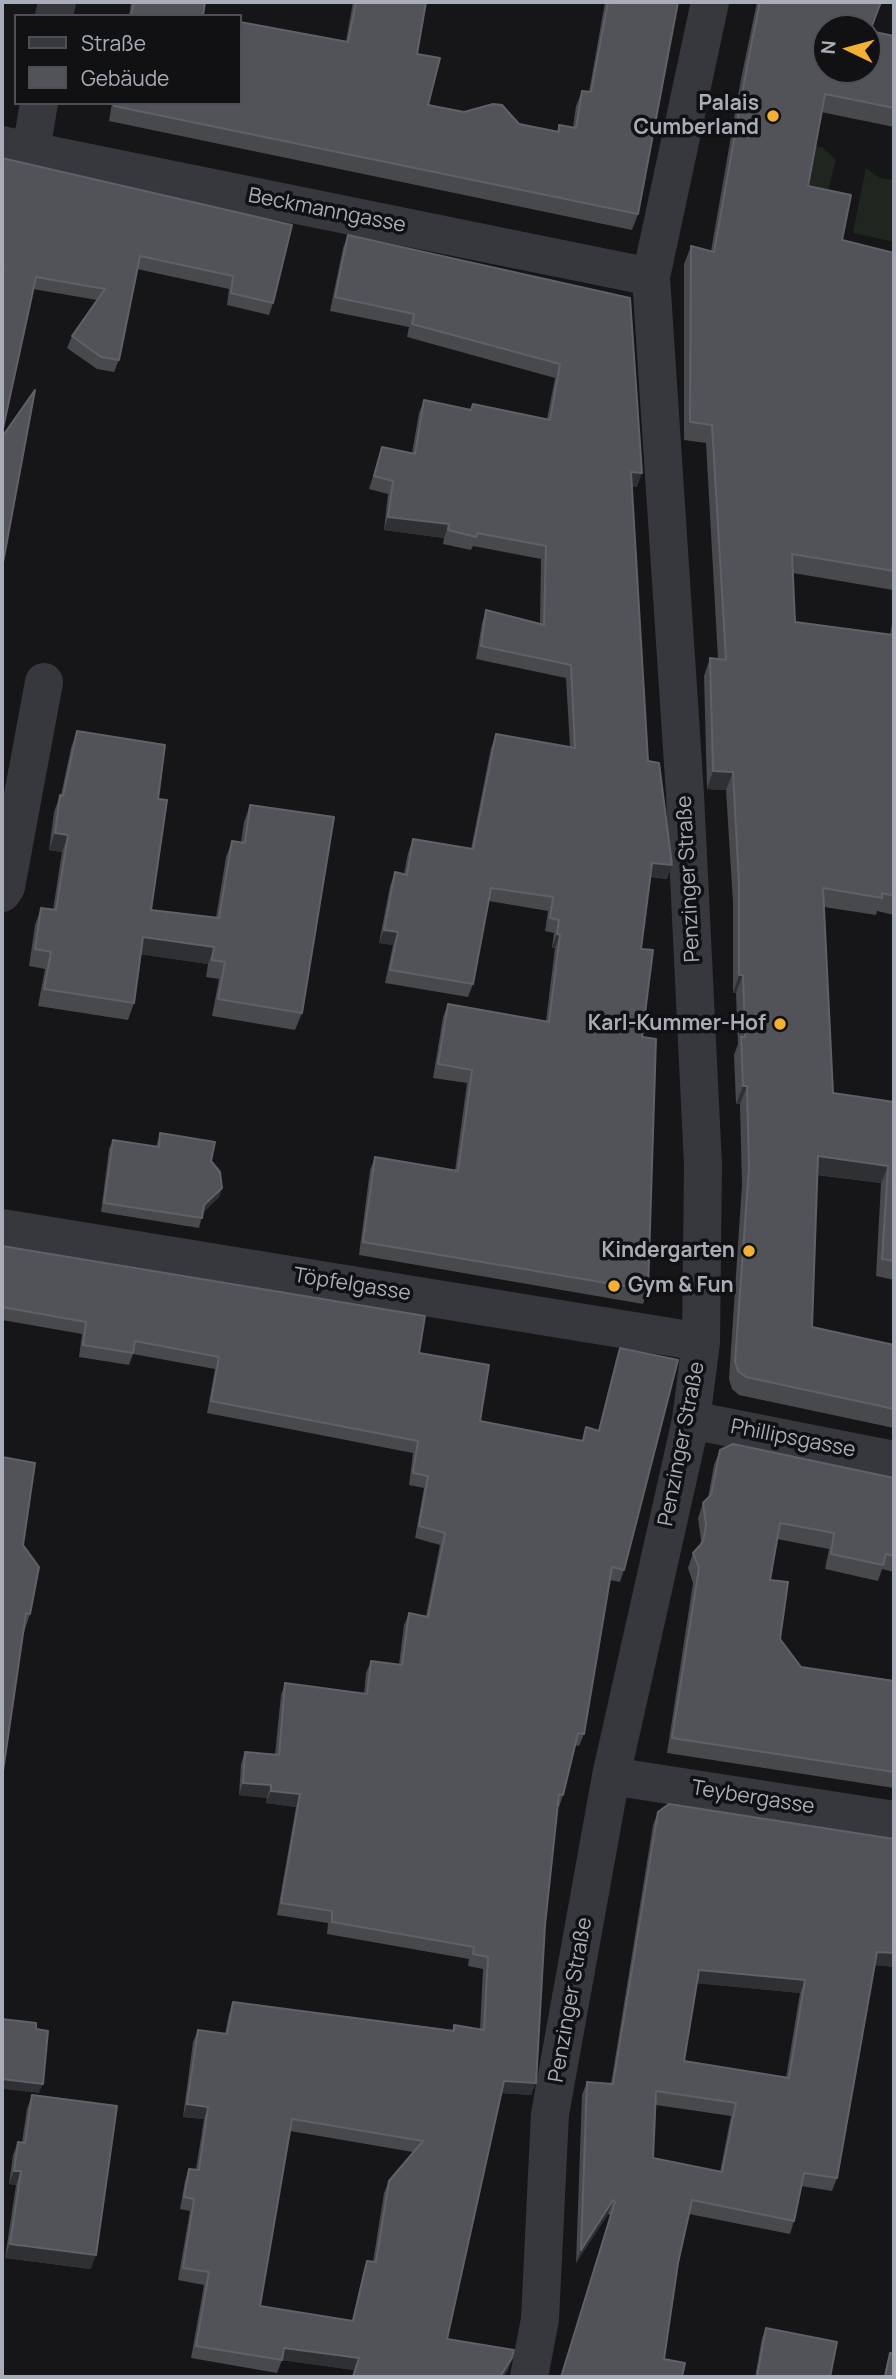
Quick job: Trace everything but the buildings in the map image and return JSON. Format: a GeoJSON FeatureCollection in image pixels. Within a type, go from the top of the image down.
{"type":"FeatureCollection","features":[{"type":"Feature","properties":{"kind":"street","name":"Penzinger Straße"},"geometry":{"type":"LineString","coordinates":[[528,2377],[540,2319],[550,2115],[611,1776],[691,1420],[701,1342],[704,1165],[685,794],[651,277],[709,2]]}},
{"type":"Feature","properties":{"kind":"street"},"geometry":{"type":"LineString","coordinates":[[16,148],[38,105]]}},
{"type":"Feature","properties":{"kind":"street","name":"Beckmanngasse"},"geometry":{"type":"LineString","coordinates":[[16,148],[651,277]]}},
{"type":"Feature","properties":{"kind":"street"},"geometry":{"type":"LineString","coordinates":[[2,893],[6,887],[44,682]]}},
{"type":"Feature","properties":{"kind":"street","name":"Töpfelgasse"},"geometry":{"type":"LineString","coordinates":[[2,1228],[701,1342]]}},
{"type":"Feature","properties":{"kind":"street","name":"Phillipsgasse"},"geometry":{"type":"LineString","coordinates":[[691,1420],[894,1460]]}},
{"type":"Feature","properties":{"kind":"street","name":"Teybergasse"},"geometry":{"type":"LineString","coordinates":[[611,1776],[894,1820]]}},
{"type":"Feature","properties":{"kind":"shaded area"},"geometry":{"type":"Polygon","coordinates":[[[812,146],[822,147],[836,160],[828,192],[796,182],[812,146]]]}},
{"type":"Feature","properties":{"kind":"shaded area"},"geometry":{"type":"Polygon","coordinates":[[[866,168],[880,178],[894,180],[894,242],[853,233],[866,168]]]}},
{"type":"Feature","properties":{"kind":"place","name":"Palais Cumberland"},"geometry":{"type":"Point","coordinates":[773,116]}},
{"type":"Feature","properties":{"kind":"place","name":"Karl-Kummer-Hof"},"geometry":{"type":"Point","coordinates":[780,1024]}},
{"type":"Feature","properties":{"kind":"place","name":"Kindergarten"},"geometry":{"type":"Point","coordinates":[749,1251]}},
{"type":"Feature","properties":{"kind":"place","name":"Gym & Fun"},"geometry":{"type":"Point","coordinates":[614,1286]}}]}
